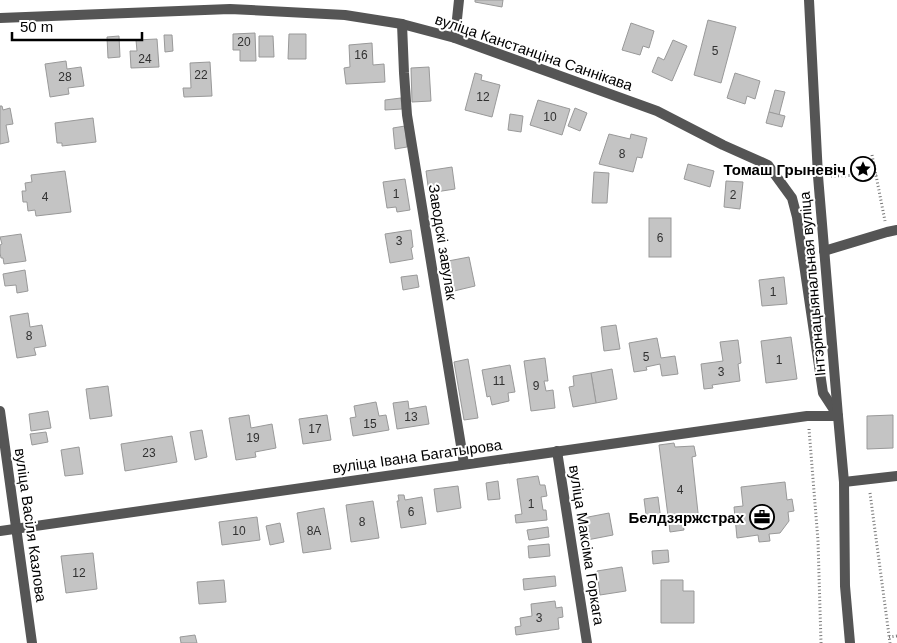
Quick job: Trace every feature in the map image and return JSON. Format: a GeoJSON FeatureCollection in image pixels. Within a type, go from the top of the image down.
{"type":"FeatureCollection","features":[{"type":"Feature","properties":{"kind":"street"},"geometry":{"type":"LineString","coordinates":[[455,38],[459,0]]}},
{"type":"Feature","properties":{"kind":"street","name":"Інтэрнацыянальная вуліца"},"geometry":{"type":"LineString","coordinates":[[809,0],[818,176],[844,482],[846,586],[850,643]]}},
{"type":"Feature","properties":{"kind":"street","name":"вуліца Канстанціна Саннікава"},"geometry":{"type":"LineString","coordinates":[[0,18],[229,4],[345,15],[402,24],[455,38],[657,111],[723,145],[768,165],[792,198],[802,255]]}},
{"type":"Feature","properties":{"kind":"street","name":"Заводскі завулак"},"geometry":{"type":"LineString","coordinates":[[402,24],[407,115],[464,464]]}},
{"type":"Feature","properties":{"kind":"street"},"geometry":{"type":"LineString","coordinates":[[824,251],[892,231]]}},
{"type":"Feature","properties":{"kind":"street","name":"Інтэрнацыянальная вуліца"},"geometry":{"type":"LineString","coordinates":[[802,255],[823,392],[838,416]]}},
{"type":"Feature","properties":{"kind":"street","name":"вуліца Васіля Казлова"},"geometry":{"type":"LineString","coordinates":[[0,411],[32,643]]}},
{"type":"Feature","properties":{"kind":"street","name":"вуліца Івана Багатырова"},"geometry":{"type":"LineString","coordinates":[[0,531],[807,416],[838,416]]}},
{"type":"Feature","properties":{"kind":"street","name":"вуліца Максіма Горкага"},"geometry":{"type":"LineString","coordinates":[[557,451],[587,643]]}},
{"type":"Feature","properties":{"kind":"street"},"geometry":{"type":"LineString","coordinates":[[844,482],[897,476]]}},
{"type":"Feature","properties":{"kind":"path"},"geometry":{"type":"LineString","coordinates":[[872,155],[892,231]]}},
{"type":"Feature","properties":{"kind":"path"},"geometry":{"type":"LineString","coordinates":[[818,176],[877,175]]}},
{"type":"Feature","properties":{"kind":"path"},"geometry":{"type":"LineString","coordinates":[[807,416],[818,541],[821,643]]}},
{"type":"Feature","properties":{"kind":"path"},"geometry":{"type":"LineString","coordinates":[[868,480],[890,643]]}},
{"type":"Feature","properties":{"kind":"path"},"geometry":{"type":"LineString","coordinates":[[890,637],[897,636]]}},
{"type":"Feature","properties":{"kind":"building"},"geometry":{"type":"Polygon","coordinates":[[[475,0],[503,0],[502,7],[475,2],[475,0]]]}},
{"type":"Feature","properties":{"kind":"building"},"geometry":{"type":"Polygon","coordinates":[[[708,20],[736,27],[721,83],[694,75],[708,20]]]}},
{"type":"Feature","properties":{"kind":"building"},"geometry":{"type":"Polygon","coordinates":[[[631,23],[654,31],[649,48],[643,46],[640,55],[622,50],[631,23]]]}},
{"type":"Feature","properties":{"kind":"building"},"geometry":{"type":"Polygon","coordinates":[[[255,33],[256,61],[240,61],[240,50],[233,50],[233,34],[255,33]]]}},
{"type":"Feature","properties":{"kind":"building"},"geometry":{"type":"Polygon","coordinates":[[[289,34],[306,34],[306,59],[288,59],[289,34]]]}},
{"type":"Feature","properties":{"kind":"building"},"geometry":{"type":"Polygon","coordinates":[[[164,35],[172,35],[173,51],[165,52],[164,35]]]}},
{"type":"Feature","properties":{"kind":"building"},"geometry":{"type":"Polygon","coordinates":[[[119,36],[120,57],[108,58],[107,37],[119,36]]]}},
{"type":"Feature","properties":{"kind":"building"},"geometry":{"type":"Polygon","coordinates":[[[259,36],[273,36],[274,57],[259,57],[259,36]]]}},
{"type":"Feature","properties":{"kind":"building"},"geometry":{"type":"Polygon","coordinates":[[[157,39],[159,67],[131,68],[130,51],[137,51],[136,40],[157,39]]]}},
{"type":"Feature","properties":{"kind":"building"},"geometry":{"type":"Polygon","coordinates":[[[673,40],[687,46],[672,81],[652,72],[658,57],[664,60],[673,40]]]}},
{"type":"Feature","properties":{"kind":"building"},"geometry":{"type":"Polygon","coordinates":[[[372,43],[373,65],[384,64],[385,82],[346,84],[344,68],[350,67],[349,45],[372,43]]]}},
{"type":"Feature","properties":{"kind":"building"},"geometry":{"type":"Polygon","coordinates":[[[66,61],[67,69],[81,67],[84,86],[68,88],[69,94],[50,97],[45,64],[66,61]]]}},
{"type":"Feature","properties":{"kind":"building"},"geometry":{"type":"Polygon","coordinates":[[[210,62],[212,96],[184,97],[183,88],[191,88],[190,63],[210,62]]]}},
{"type":"Feature","properties":{"kind":"building"},"geometry":{"type":"Polygon","coordinates":[[[429,67],[431,101],[412,102],[411,68],[429,67]]]}},
{"type":"Feature","properties":{"kind":"building"},"geometry":{"type":"Polygon","coordinates":[[[475,73],[482,75],[481,80],[500,85],[492,117],[465,110],[475,73]]]}},
{"type":"Feature","properties":{"kind":"building"},"geometry":{"type":"Polygon","coordinates":[[[735,73],[760,81],[755,99],[747,96],[745,104],[727,98],[735,73]]]}},
{"type":"Feature","properties":{"kind":"building"},"geometry":{"type":"Polygon","coordinates":[[[775,90],[785,92],[779,115],[769,112],[775,90]]]}},
{"type":"Feature","properties":{"kind":"building"},"geometry":{"type":"Polygon","coordinates":[[[401,98],[402,109],[385,110],[385,100],[401,98]]]}},
{"type":"Feature","properties":{"kind":"building"},"geometry":{"type":"Polygon","coordinates":[[[538,100],[570,109],[562,135],[530,125],[538,100]]]}},
{"type":"Feature","properties":{"kind":"building"},"geometry":{"type":"Polygon","coordinates":[[[0,106],[2,106],[3,110],[10,108],[13,124],[6,125],[9,142],[0,144],[0,106]]]}},
{"type":"Feature","properties":{"kind":"building"},"geometry":{"type":"Polygon","coordinates":[[[575,108],[587,113],[580,131],[568,126],[575,108]]]}},
{"type":"Feature","properties":{"kind":"building"},"geometry":{"type":"Polygon","coordinates":[[[769,112],[785,116],[782,127],[766,123],[769,112]]]}},
{"type":"Feature","properties":{"kind":"building"},"geometry":{"type":"Polygon","coordinates":[[[510,114],[523,116],[521,132],[508,130],[510,114]]]}},
{"type":"Feature","properties":{"kind":"building"},"geometry":{"type":"Polygon","coordinates":[[[93,118],[96,142],[62,146],[62,143],[57,143],[55,123],[93,118]]]}},
{"type":"Feature","properties":{"kind":"building"},"geometry":{"type":"Polygon","coordinates":[[[405,126],[407,147],[395,149],[393,128],[405,126]]]}},
{"type":"Feature","properties":{"kind":"building"},"geometry":{"type":"Polygon","coordinates":[[[609,134],[630,139],[631,134],[647,138],[642,158],[637,157],[633,172],[599,164],[609,134]]]}},
{"type":"Feature","properties":{"kind":"building"},"geometry":{"type":"Polygon","coordinates":[[[688,164],[714,171],[710,187],[684,179],[688,164]]]}},
{"type":"Feature","properties":{"kind":"building"},"geometry":{"type":"Polygon","coordinates":[[[452,167],[455,189],[429,193],[426,171],[452,167]]]}},
{"type":"Feature","properties":{"kind":"building"},"geometry":{"type":"Polygon","coordinates":[[[65,171],[71,212],[36,216],[35,210],[28,211],[27,202],[23,202],[22,191],[26,191],[25,183],[32,182],[31,175],[65,171]]]}},
{"type":"Feature","properties":{"kind":"building"},"geometry":{"type":"Polygon","coordinates":[[[594,172],[609,173],[607,203],[592,203],[594,172]]]}},
{"type":"Feature","properties":{"kind":"building"},"geometry":{"type":"Polygon","coordinates":[[[405,179],[410,210],[397,212],[396,207],[387,208],[383,182],[405,179]]]}},
{"type":"Feature","properties":{"kind":"building"},"geometry":{"type":"Polygon","coordinates":[[[726,181],[743,182],[740,209],[724,207],[726,181]]]}},
{"type":"Feature","properties":{"kind":"building"},"geometry":{"type":"Polygon","coordinates":[[[649,218],[671,218],[671,257],[649,257],[649,218]]]}},
{"type":"Feature","properties":{"kind":"building"},"geometry":{"type":"Polygon","coordinates":[[[411,230],[413,259],[390,263],[385,234],[411,230]]]}},
{"type":"Feature","properties":{"kind":"building"},"geometry":{"type":"Polygon","coordinates":[[[21,234],[26,261],[4,264],[0,253],[0,245],[2,244],[0,237],[21,234]]]}},
{"type":"Feature","properties":{"kind":"building"},"geometry":{"type":"Polygon","coordinates":[[[469,257],[475,286],[454,291],[448,261],[469,257]]]}},
{"type":"Feature","properties":{"kind":"building"},"geometry":{"type":"Polygon","coordinates":[[[25,270],[28,291],[17,293],[16,285],[5,286],[3,274],[25,270]]]}},
{"type":"Feature","properties":{"kind":"building"},"geometry":{"type":"Polygon","coordinates":[[[417,275],[419,287],[403,290],[401,277],[417,275]]]}},
{"type":"Feature","properties":{"kind":"building"},"geometry":{"type":"Polygon","coordinates":[[[784,277],[787,304],[762,306],[759,280],[784,277]]]}},
{"type":"Feature","properties":{"kind":"building"},"geometry":{"type":"Polygon","coordinates":[[[28,313],[30,327],[42,325],[46,346],[34,348],[36,355],[17,358],[10,316],[28,313]]]}},
{"type":"Feature","properties":{"kind":"building"},"geometry":{"type":"Polygon","coordinates":[[[616,325],[620,349],[604,351],[601,327],[616,325]]]}},
{"type":"Feature","properties":{"kind":"building"},"geometry":{"type":"Polygon","coordinates":[[[791,337],[797,379],[766,383],[761,341],[791,337]]]}},
{"type":"Feature","properties":{"kind":"building"},"geometry":{"type":"Polygon","coordinates":[[[657,338],[661,358],[675,356],[678,374],[662,376],[660,364],[646,367],[647,370],[634,372],[629,343],[657,338]]]}},
{"type":"Feature","properties":{"kind":"building"},"geometry":{"type":"Polygon","coordinates":[[[738,340],[741,363],[738,364],[740,381],[712,385],[713,388],[704,389],[701,364],[723,361],[720,342],[738,340]]]}},
{"type":"Feature","properties":{"kind":"building"},"geometry":{"type":"Polygon","coordinates":[[[545,358],[548,381],[544,381],[546,391],[553,390],[555,408],[531,411],[524,361],[545,358]]]}},
{"type":"Feature","properties":{"kind":"building"},"geometry":{"type":"Polygon","coordinates":[[[468,359],[478,418],[464,420],[454,362],[468,359]]]}},
{"type":"Feature","properties":{"kind":"building"},"geometry":{"type":"Polygon","coordinates":[[[510,365],[515,392],[508,393],[509,401],[492,405],[490,396],[487,397],[482,370],[510,365]]]}},
{"type":"Feature","properties":{"kind":"building"},"geometry":{"type":"Polygon","coordinates":[[[612,369],[617,399],[596,403],[591,373],[612,369]]]}},
{"type":"Feature","properties":{"kind":"building"},"geometry":{"type":"Polygon","coordinates":[[[591,373],[596,403],[573,407],[569,387],[574,386],[573,376],[591,373]]]}},
{"type":"Feature","properties":{"kind":"building"},"geometry":{"type":"Polygon","coordinates":[[[108,386],[112,416],[90,419],[86,389],[108,386]]]}},
{"type":"Feature","properties":{"kind":"building"},"geometry":{"type":"Polygon","coordinates":[[[408,401],[409,409],[426,406],[429,424],[397,429],[393,403],[408,401]]]}},
{"type":"Feature","properties":{"kind":"building"},"geometry":{"type":"Polygon","coordinates":[[[376,402],[379,416],[386,415],[389,430],[353,436],[350,418],[356,417],[354,406],[376,402]]]}},
{"type":"Feature","properties":{"kind":"building"},"geometry":{"type":"Polygon","coordinates":[[[48,411],[51,428],[31,431],[29,414],[48,411]]]}},
{"type":"Feature","properties":{"kind":"building"},"geometry":{"type":"Polygon","coordinates":[[[249,415],[251,428],[272,424],[276,448],[255,452],[256,457],[236,460],[229,418],[249,415]]]}},
{"type":"Feature","properties":{"kind":"building"},"geometry":{"type":"Polygon","coordinates":[[[327,415],[331,440],[303,444],[299,419],[327,415]]]}},
{"type":"Feature","properties":{"kind":"building"},"geometry":{"type":"Polygon","coordinates":[[[893,415],[893,448],[867,449],[867,416],[893,415]]]}},
{"type":"Feature","properties":{"kind":"building"},"geometry":{"type":"Polygon","coordinates":[[[202,430],[207,457],[195,460],[190,432],[202,430]]]}},
{"type":"Feature","properties":{"kind":"building"},"geometry":{"type":"Polygon","coordinates":[[[46,432],[48,442],[32,445],[30,434],[46,432]]]}},
{"type":"Feature","properties":{"kind":"building"},"geometry":{"type":"Polygon","coordinates":[[[172,436],[177,462],[125,471],[121,444],[172,436]]]}},
{"type":"Feature","properties":{"kind":"building"},"geometry":{"type":"Polygon","coordinates":[[[674,443],[675,447],[694,446],[696,456],[692,457],[699,522],[683,524],[684,530],[670,532],[659,445],[674,443]]]}},
{"type":"Feature","properties":{"kind":"building"},"geometry":{"type":"Polygon","coordinates":[[[79,447],[83,474],[65,476],[61,450],[79,447]]]}},
{"type":"Feature","properties":{"kind":"building"},"geometry":{"type":"Polygon","coordinates":[[[538,476],[540,485],[545,485],[547,496],[541,497],[543,510],[546,510],[547,520],[516,523],[515,515],[522,514],[517,479],[538,476]]]}},
{"type":"Feature","properties":{"kind":"building"},"geometry":{"type":"Polygon","coordinates":[[[498,481],[500,499],[488,500],[486,483],[498,481]]]}},
{"type":"Feature","properties":{"kind":"building","name":"Белдзяржстрах"},"geometry":{"type":"Polygon","coordinates":[[[785,482],[787,500],[792,499],[794,511],[788,512],[789,521],[780,533],[769,534],[770,541],[759,542],[758,535],[737,538],[734,507],[743,506],[741,487],[785,482]]]}},
{"type":"Feature","properties":{"kind":"building"},"geometry":{"type":"Polygon","coordinates":[[[458,486],[461,508],[437,512],[434,489],[458,486]]]}},
{"type":"Feature","properties":{"kind":"building"},"geometry":{"type":"Polygon","coordinates":[[[398,495],[404,495],[405,500],[422,497],[426,524],[401,528],[397,501],[399,501],[398,495]]]}},
{"type":"Feature","properties":{"kind":"building"},"geometry":{"type":"Polygon","coordinates":[[[658,497],[661,520],[647,522],[644,499],[658,497]]]}},
{"type":"Feature","properties":{"kind":"building"},"geometry":{"type":"Polygon","coordinates":[[[373,501],[379,538],[351,542],[346,505],[373,501]]]}},
{"type":"Feature","properties":{"kind":"building"},"geometry":{"type":"Polygon","coordinates":[[[324,508],[331,549],[303,553],[297,513],[324,508]]]}},
{"type":"Feature","properties":{"kind":"building"},"geometry":{"type":"Polygon","coordinates":[[[609,513],[613,535],[587,540],[583,518],[609,513]]]}},
{"type":"Feature","properties":{"kind":"building"},"geometry":{"type":"Polygon","coordinates":[[[257,517],[260,540],[222,545],[219,522],[257,517]]]}},
{"type":"Feature","properties":{"kind":"building"},"geometry":{"type":"Polygon","coordinates":[[[280,523],[284,542],[270,545],[266,526],[280,523]]]}},
{"type":"Feature","properties":{"kind":"building"},"geometry":{"type":"Polygon","coordinates":[[[548,527],[549,537],[529,540],[527,530],[548,527]]]}},
{"type":"Feature","properties":{"kind":"building"},"geometry":{"type":"Polygon","coordinates":[[[549,544],[550,556],[529,558],[528,546],[549,544]]]}},
{"type":"Feature","properties":{"kind":"building"},"geometry":{"type":"Polygon","coordinates":[[[668,550],[669,562],[653,564],[652,551],[668,550]]]}},
{"type":"Feature","properties":{"kind":"building"},"geometry":{"type":"Polygon","coordinates":[[[93,553],[97,589],[66,593],[61,556],[93,553]]]}},
{"type":"Feature","properties":{"kind":"building"},"geometry":{"type":"Polygon","coordinates":[[[622,567],[626,591],[600,595],[597,571],[622,567]]]}},
{"type":"Feature","properties":{"kind":"building"},"geometry":{"type":"Polygon","coordinates":[[[555,576],[556,586],[524,590],[523,579],[555,576]]]}},
{"type":"Feature","properties":{"kind":"building"},"geometry":{"type":"Polygon","coordinates":[[[224,580],[226,602],[199,604],[197,582],[224,580]]]}},
{"type":"Feature","properties":{"kind":"building"},"geometry":{"type":"Polygon","coordinates":[[[661,580],[683,580],[683,591],[694,591],[694,623],[661,623],[661,580]]]}},
{"type":"Feature","properties":{"kind":"building"},"geometry":{"type":"Polygon","coordinates":[[[555,601],[556,608],[562,607],[563,617],[558,618],[559,629],[516,635],[515,627],[521,626],[520,618],[532,616],[531,604],[555,601]]]}},
{"type":"Feature","properties":{"kind":"building"},"geometry":{"type":"Polygon","coordinates":[[[195,635],[197,643],[181,643],[180,637],[195,635]]]}},
{"type":"Feature","properties":{"kind":"place","name":"Томаш Грыневіч"},"geometry":{"type":"Point","coordinates":[863,169]}},
{"type":"Feature","properties":{"kind":"place","name":"Белдзяржстрах"},"geometry":{"type":"Point","coordinates":[762,517]}}]}
